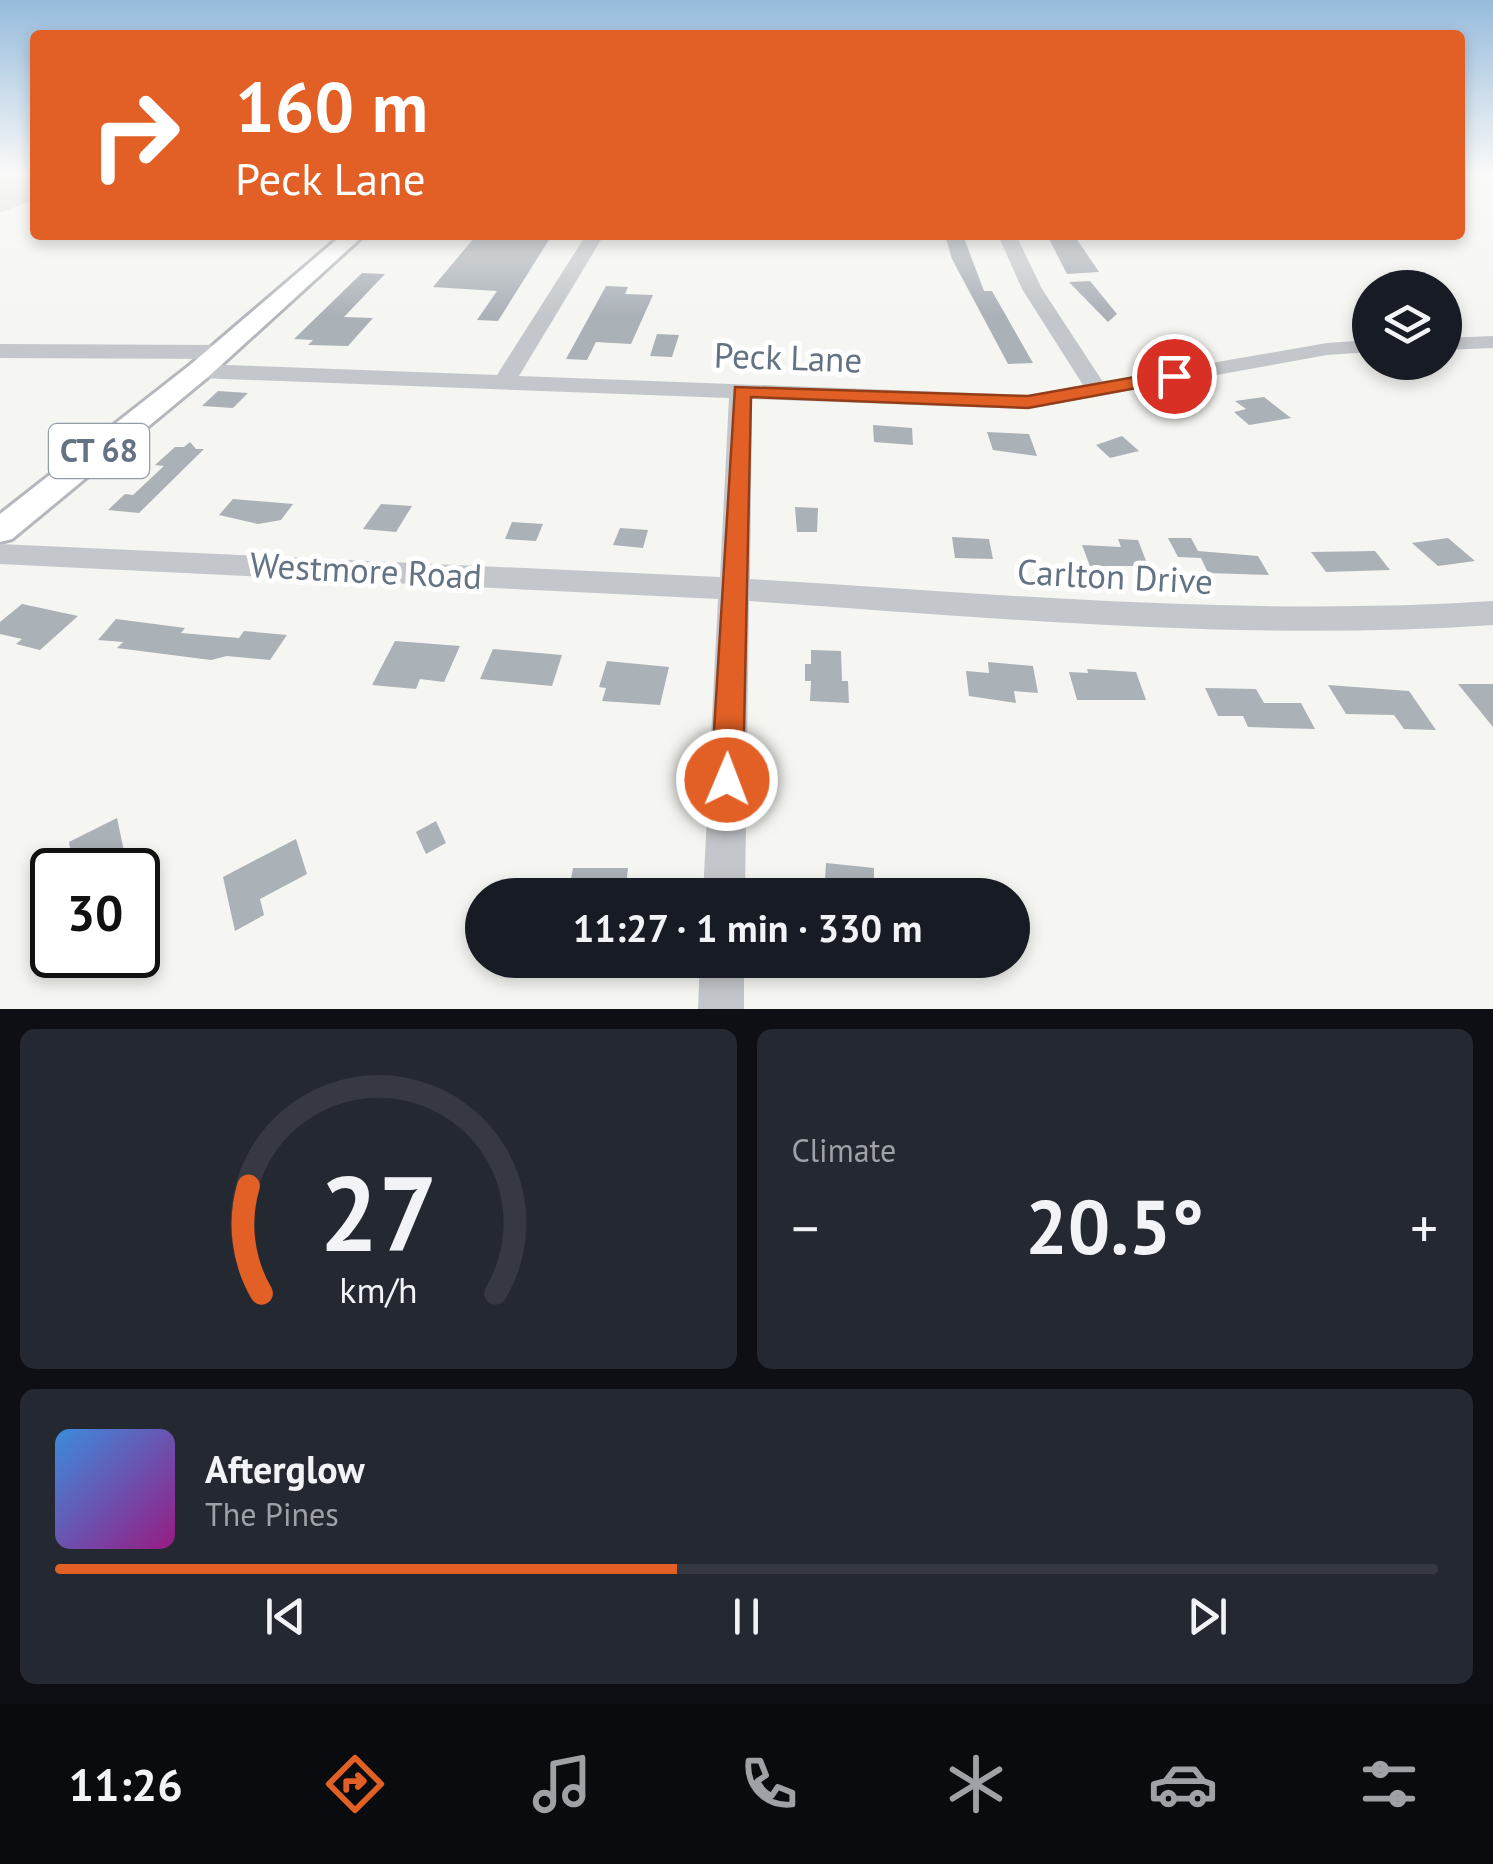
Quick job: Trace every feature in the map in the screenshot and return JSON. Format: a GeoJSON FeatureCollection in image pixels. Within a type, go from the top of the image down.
{"type":"FeatureCollection","features":[{"type":"Feature","properties":{"kind":"main road","name":"CT 68"},"geometry":{"type":"LineString","coordinates":[[0,531],[210,361],[348,240]]}},
{"type":"Feature","properties":{"kind":"street"},"geometry":{"type":"LineString","coordinates":[[505,381],[592,240]]}},
{"type":"Feature","properties":{"kind":"street"},"geometry":{"type":"LineString","coordinates":[[1009,240],[1032,289],[1097,390]]}},
{"type":"Feature","properties":{"kind":"street"},"geometry":{"type":"LineString","coordinates":[[1462,343],[1493,342]]}},
{"type":"Feature","properties":{"kind":"street","name":"Peck Lane"},"geometry":{"type":"LineString","coordinates":[[0,351],[505,381],[1028,402],[1352,347]]}},
{"type":"Feature","properties":{"kind":"street"},"geometry":{"type":"LineString","coordinates":[[724,878],[742,391]]}},
{"type":"Feature","properties":{"kind":"street","name":"Westmore Road"},"geometry":{"type":"LineString","coordinates":[[0,554],[732,588]]}},
{"type":"Feature","properties":{"kind":"street","name":"Carlton Drive"},"geometry":{"type":"LineString","coordinates":[[732,588],[1182,621],[1392,622],[1493,613]]}},
{"type":"Feature","properties":{"kind":"street"},"geometry":{"type":"LineString","coordinates":[[720,1009],[721,978]]}},
{"type":"Feature","properties":{"kind":"building"},"geometry":{"type":"Polygon","coordinates":[[[472,240],[549,240],[498,321],[477,320],[497,291],[433,287],[472,240]]]}},
{"type":"Feature","properties":{"kind":"building"},"geometry":{"type":"Polygon","coordinates":[[[946,240],[965,240],[984,291],[992,291],[1033,363],[1008,364],[952,259],[946,240]]]}},
{"type":"Feature","properties":{"kind":"building"},"geometry":{"type":"Polygon","coordinates":[[[1050,240],[1077,240],[1099,272],[1067,274],[1050,240]]]}},
{"type":"Feature","properties":{"kind":"building"},"geometry":{"type":"Polygon","coordinates":[[[362,273],[385,274],[344,317],[373,318],[348,346],[308,345],[313,340],[294,339],[362,273]]]}},
{"type":"Feature","properties":{"kind":"building"},"geometry":{"type":"Polygon","coordinates":[[[1090,281],[1117,314],[1108,322],[1069,282],[1090,281]]]}},
{"type":"Feature","properties":{"kind":"building"},"geometry":{"type":"Polygon","coordinates":[[[606,286],[628,287],[625,294],[653,295],[631,344],[596,342],[587,360],[566,359],[606,286]]]}},
{"type":"Feature","properties":{"kind":"building"},"geometry":{"type":"Polygon","coordinates":[[[657,334],[679,335],[672,357],[650,356],[657,334]]]}},
{"type":"Feature","properties":{"kind":"building"},"geometry":{"type":"Polygon","coordinates":[[[218,391],[248,393],[233,408],[202,406],[218,391]]]}},
{"type":"Feature","properties":{"kind":"building"},"geometry":{"type":"Polygon","coordinates":[[[1264,397],[1291,418],[1249,425],[1234,412],[1246,409],[1235,401],[1264,397]]]}},
{"type":"Feature","properties":{"kind":"building"},"geometry":{"type":"Polygon","coordinates":[[[873,425],[912,428],[913,445],[874,442],[873,425]]]}},
{"type":"Feature","properties":{"kind":"building"},"geometry":{"type":"Polygon","coordinates":[[[987,432],[1029,434],[1037,456],[993,450],[987,432]]]}},
{"type":"Feature","properties":{"kind":"building"},"geometry":{"type":"Polygon","coordinates":[[[1122,436],[1139,451],[1110,458],[1096,445],[1122,436]]]}},
{"type":"Feature","properties":{"kind":"building"},"geometry":{"type":"Polygon","coordinates":[[[190,442],[196,449],[204,449],[139,513],[108,510],[125,494],[133,495],[164,466],[155,465],[175,447],[190,442]]]}},
{"type":"Feature","properties":{"kind":"building"},"geometry":{"type":"Polygon","coordinates":[[[233,499],[293,504],[281,520],[258,524],[219,515],[233,499]]]}},
{"type":"Feature","properties":{"kind":"building"},"geometry":{"type":"Polygon","coordinates":[[[381,504],[412,506],[396,532],[363,529],[381,504]]]}},
{"type":"Feature","properties":{"kind":"building"},"geometry":{"type":"Polygon","coordinates":[[[795,507],[818,508],[817,532],[797,532],[795,507]]]}},
{"type":"Feature","properties":{"kind":"building"},"geometry":{"type":"Polygon","coordinates":[[[512,522],[543,524],[536,541],[505,539],[512,522]]]}},
{"type":"Feature","properties":{"kind":"building"},"geometry":{"type":"Polygon","coordinates":[[[620,528],[648,530],[643,548],[613,545],[620,528]]]}},
{"type":"Feature","properties":{"kind":"building"},"geometry":{"type":"Polygon","coordinates":[[[952,537],[989,539],[993,559],[955,558],[952,537]]]}},
{"type":"Feature","properties":{"kind":"building"},"geometry":{"type":"Polygon","coordinates":[[[1168,538],[1191,538],[1198,551],[1258,556],[1269,575],[1208,573],[1201,558],[1178,557],[1168,538]]]}},
{"type":"Feature","properties":{"kind":"building"},"geometry":{"type":"Polygon","coordinates":[[[1448,538],[1475,561],[1438,566],[1412,543],[1448,538]]]}},
{"type":"Feature","properties":{"kind":"building"},"geometry":{"type":"Polygon","coordinates":[[[1118,539],[1138,540],[1148,566],[1090,566],[1082,545],[1121,547],[1118,539]]]}},
{"type":"Feature","properties":{"kind":"building"},"geometry":{"type":"Polygon","coordinates":[[[1375,551],[1390,570],[1326,572],[1311,552],[1375,551]]]}},
{"type":"Feature","properties":{"kind":"building"},"geometry":{"type":"Polygon","coordinates":[[[22,604],[78,616],[40,650],[16,644],[22,639],[0,634],[0,622],[22,604]]]}},
{"type":"Feature","properties":{"kind":"building"},"geometry":{"type":"Polygon","coordinates":[[[116,619],[185,628],[181,633],[239,638],[244,631],[287,635],[270,660],[227,656],[211,660],[117,648],[123,642],[98,640],[116,619]]]}},
{"type":"Feature","properties":{"kind":"building"},"geometry":{"type":"Polygon","coordinates":[[[395,641],[460,646],[444,682],[420,679],[416,689],[372,685],[395,641]]]}},
{"type":"Feature","properties":{"kind":"building"},"geometry":{"type":"Polygon","coordinates":[[[493,649],[562,655],[552,686],[480,679],[493,649]]]}},
{"type":"Feature","properties":{"kind":"building"},"geometry":{"type":"Polygon","coordinates":[[[811,650],[841,651],[842,681],[848,681],[849,703],[810,701],[811,681],[805,681],[805,664],[811,664],[811,650]]]}},
{"type":"Feature","properties":{"kind":"building"},"geometry":{"type":"Polygon","coordinates":[[[607,661],[669,667],[660,705],[602,701],[606,688],[599,687],[607,661]]]}},
{"type":"Feature","properties":{"kind":"building"},"geometry":{"type":"Polygon","coordinates":[[[988,662],[1033,666],[1038,693],[1014,691],[1016,703],[969,696],[966,671],[989,673],[988,662]]]}},
{"type":"Feature","properties":{"kind":"building"},"geometry":{"type":"Polygon","coordinates":[[[1087,669],[1136,672],[1146,700],[1077,700],[1069,672],[1088,673],[1087,669]]]}},
{"type":"Feature","properties":{"kind":"building"},"geometry":{"type":"Polygon","coordinates":[[[1458,684],[1493,684],[1493,727],[1458,684]]]}},
{"type":"Feature","properties":{"kind":"building"},"geometry":{"type":"Polygon","coordinates":[[[1328,685],[1409,691],[1436,730],[1404,729],[1394,715],[1346,714],[1328,685]]]}},
{"type":"Feature","properties":{"kind":"building"},"geometry":{"type":"Polygon","coordinates":[[[1205,688],[1256,689],[1264,703],[1301,703],[1315,729],[1248,727],[1243,716],[1218,716],[1205,688]]]}},
{"type":"Feature","properties":{"kind":"building"},"geometry":{"type":"Polygon","coordinates":[[[117,818],[123,848],[70,848],[69,842],[117,818]]]}},
{"type":"Feature","properties":{"kind":"building"},"geometry":{"type":"Polygon","coordinates":[[[436,821],[446,843],[426,854],[416,832],[436,821]]]}},
{"type":"Feature","properties":{"kind":"building"},"geometry":{"type":"Polygon","coordinates":[[[296,839],[307,874],[260,899],[264,915],[235,931],[223,877],[296,839]]]}},
{"type":"Feature","properties":{"kind":"building"},"geometry":{"type":"Polygon","coordinates":[[[826,863],[874,868],[874,878],[825,878],[826,863]]]}},
{"type":"Feature","properties":{"kind":"building"},"geometry":{"type":"Polygon","coordinates":[[[573,868],[628,868],[627,878],[571,878],[573,868]]]}},
{"type":"Feature","properties":{"kind":"route"},"geometry":{"type":"LineString","coordinates":[[727,780],[742,391],[1028,402],[1174,376]]}}]}
